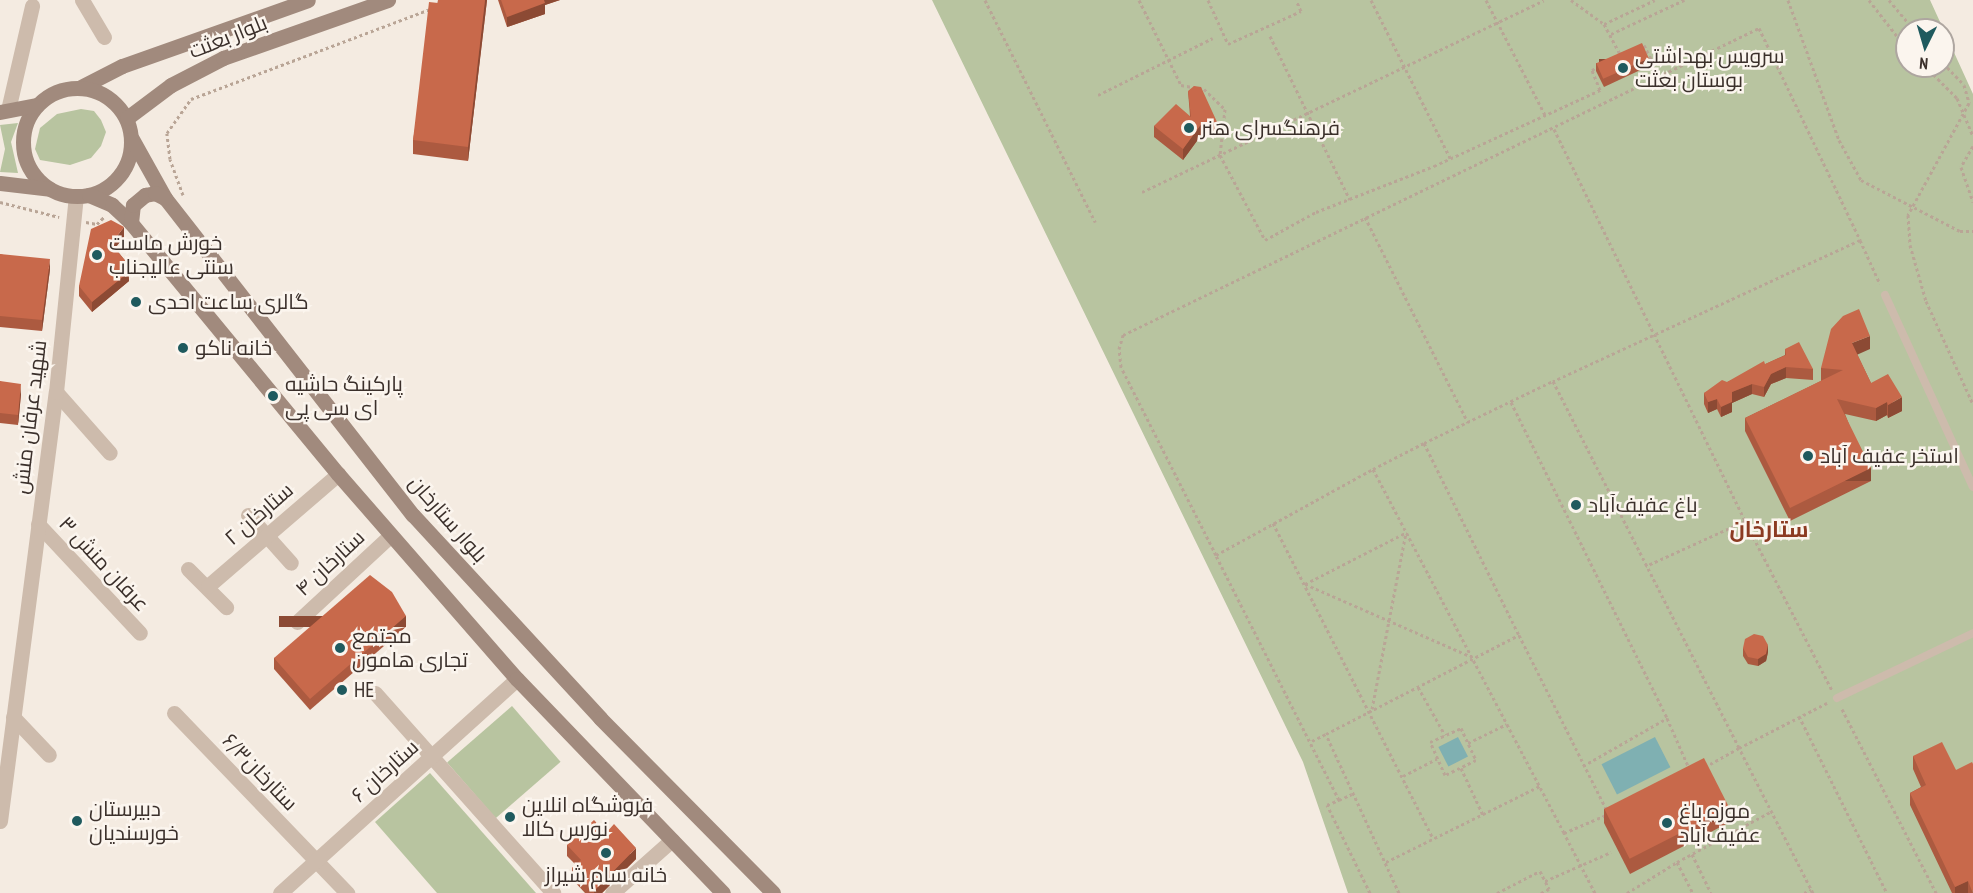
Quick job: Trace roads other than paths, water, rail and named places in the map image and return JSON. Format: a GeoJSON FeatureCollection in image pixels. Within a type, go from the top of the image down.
{"type":"FeatureCollection","features":[{"type":"Feature","properties":{"kind":"main road","name":"بلوار بعثت"},"geometry":{"type":"LineString","coordinates":[[81,87],[122,66],[308,0]]}},
{"type":"Feature","properties":{"kind":"main road","name":"بلوار بعثت"},"geometry":{"type":"LineString","coordinates":[[127,118],[171,85],[223,58],[388,0]]}},
{"type":"Feature","properties":{"kind":"main road"},"geometry":{"type":"LineString","coordinates":[[50,189],[33,172],[23,150],[23,134],[37,105],[50,94],[81,87],[112,100],[127,118],[132,139],[130,154],[120,174],[104,189],[83,196]]}},
{"type":"Feature","properties":{"kind":"main road"},"geometry":{"type":"LineString","coordinates":[[4,111],[37,105]]}},
{"type":"Feature","properties":{"kind":"main road","name":"بلوار ستارخان"},"geometry":{"type":"LineString","coordinates":[[132,139],[165,198],[414,515],[600,718],[773,893]]}},
{"type":"Feature","properties":{"kind":"main road"},"geometry":{"type":"LineString","coordinates":[[0,183],[50,189],[83,196],[112,205],[131,223],[338,474],[518,680],[723,893]]}},
{"type":"Feature","properties":{"kind":"main road"},"geometry":{"type":"LineString","coordinates":[[131,223],[133,205],[145,195],[155,193],[165,198]]}},
{"type":"Feature","properties":{"kind":"street"},"geometry":{"type":"LineString","coordinates":[[82,0],[104,38]]}},
{"type":"Feature","properties":{"kind":"street"},"geometry":{"type":"LineString","coordinates":[[4,111],[32,6]]}},
{"type":"Feature","properties":{"kind":"street","name":"شهید عرفان منش"},"geometry":{"type":"LineString","coordinates":[[0,821],[83,196]]}},
{"type":"Feature","properties":{"kind":"street"},"geometry":{"type":"LineString","coordinates":[[56,393],[110,453]]}},
{"type":"Feature","properties":{"kind":"street","name":"۲ ستارخان"},"geometry":{"type":"LineString","coordinates":[[208,586],[338,474]]}},
{"type":"Feature","properties":{"kind":"street"},"geometry":{"type":"LineString","coordinates":[[248,515],[291,562]]}},
{"type":"Feature","properties":{"kind":"street","name":"۳ عرفان منش"},"geometry":{"type":"LineString","coordinates":[[38,524],[140,633]]}},
{"type":"Feature","properties":{"kind":"street","name":"۴ ستارخان"},"geometry":{"type":"LineString","coordinates":[[297,622],[391,535]]}},
{"type":"Feature","properties":{"kind":"street"},"geometry":{"type":"LineString","coordinates":[[188,568],[226,607]]}},
{"type":"Feature","properties":{"kind":"street","name":"ستارخان ۶"},"geometry":{"type":"LineString","coordinates":[[280,893],[518,680]]}},
{"type":"Feature","properties":{"kind":"street"},"geometry":{"type":"LineString","coordinates":[[375,693],[498,834],[553,893]]}},
{"type":"Feature","properties":{"kind":"street","name":"ستارخان۶/۳"},"geometry":{"type":"LineString","coordinates":[[174,713],[347,893]]}},
{"type":"Feature","properties":{"kind":"street"},"geometry":{"type":"LineString","coordinates":[[13,717],[50,755]]}},
{"type":"Feature","properties":{"kind":"street"},"geometry":{"type":"LineString","coordinates":[[612,893],[672,840]]}},
{"type":"Feature","properties":{"kind":"lane"},"geometry":{"type":"LineString","coordinates":[[1885,295],[1973,486]]}},
{"type":"Feature","properties":{"kind":"lane"},"geometry":{"type":"LineString","coordinates":[[1837,698],[1973,633]]}},
{"type":"Feature","properties":{"kind":"water"},"geometry":{"type":"Polygon","coordinates":[[[1458,737],[1468,757],[1448,767],[1438,747],[1458,737]]]}},
{"type":"Feature","properties":{"kind":"water"},"geometry":{"type":"Polygon","coordinates":[[[1655,737],[1670,767],[1617,795],[1602,764],[1655,737]]]}},
{"type":"Feature","properties":{"kind":"place","name":"سرویس بهداشتی بوستان بعثت"},"geometry":{"type":"Point","coordinates":[1623,68]}},
{"type":"Feature","properties":{"kind":"place","name":"فرهنگسرای هنر"},"geometry":{"type":"Point","coordinates":[1189,128]}},
{"type":"Feature","properties":{"kind":"place","name":"خورش ماست سنتی عالیجناب"},"geometry":{"type":"Point","coordinates":[97,255]}},
{"type":"Feature","properties":{"kind":"place","name":"گالری ساعت احدی"},"geometry":{"type":"Point","coordinates":[136,302]}},
{"type":"Feature","properties":{"kind":"place","name":"خانه ناکو"},"geometry":{"type":"Point","coordinates":[183,348]}},
{"type":"Feature","properties":{"kind":"place","name":"پارکینگ حاشیه ای سی پی"},"geometry":{"type":"Point","coordinates":[273,396]}},
{"type":"Feature","properties":{"kind":"place","name":"استخر عفیف آباد"},"geometry":{"type":"Point","coordinates":[1808,456]}},
{"type":"Feature","properties":{"kind":"place","name":"باغ عفیف‌آباد"},"geometry":{"type":"Point","coordinates":[1576,505]}},
{"type":"Feature","properties":{"kind":"place","name":"مجتمع تجاری هامون"},"geometry":{"type":"Point","coordinates":[340,648]}},
{"type":"Feature","properties":{"kind":"place","name":"HE"},"geometry":{"type":"Point","coordinates":[342,690]}},
{"type":"Feature","properties":{"kind":"place","name":"فروشگاه انلاین نورس کالا"},"geometry":{"type":"Point","coordinates":[510,817]}},
{"type":"Feature","properties":{"kind":"place","name":"دبیرستان خورسندیان"},"geometry":{"type":"Point","coordinates":[77,821]}},
{"type":"Feature","properties":{"kind":"place","name":"موزه باغ عفیف‌آباد"},"geometry":{"type":"Point","coordinates":[1667,823]}},
{"type":"Feature","properties":{"kind":"place","name":"خانه سام شیراز"},"geometry":{"type":"Point","coordinates":[606,853]}},
{"type":"Feature","properties":{"kind":"district","name":"ستارخان"},"geometry":{"type":"Point","coordinates":[1769,530]}}]}
